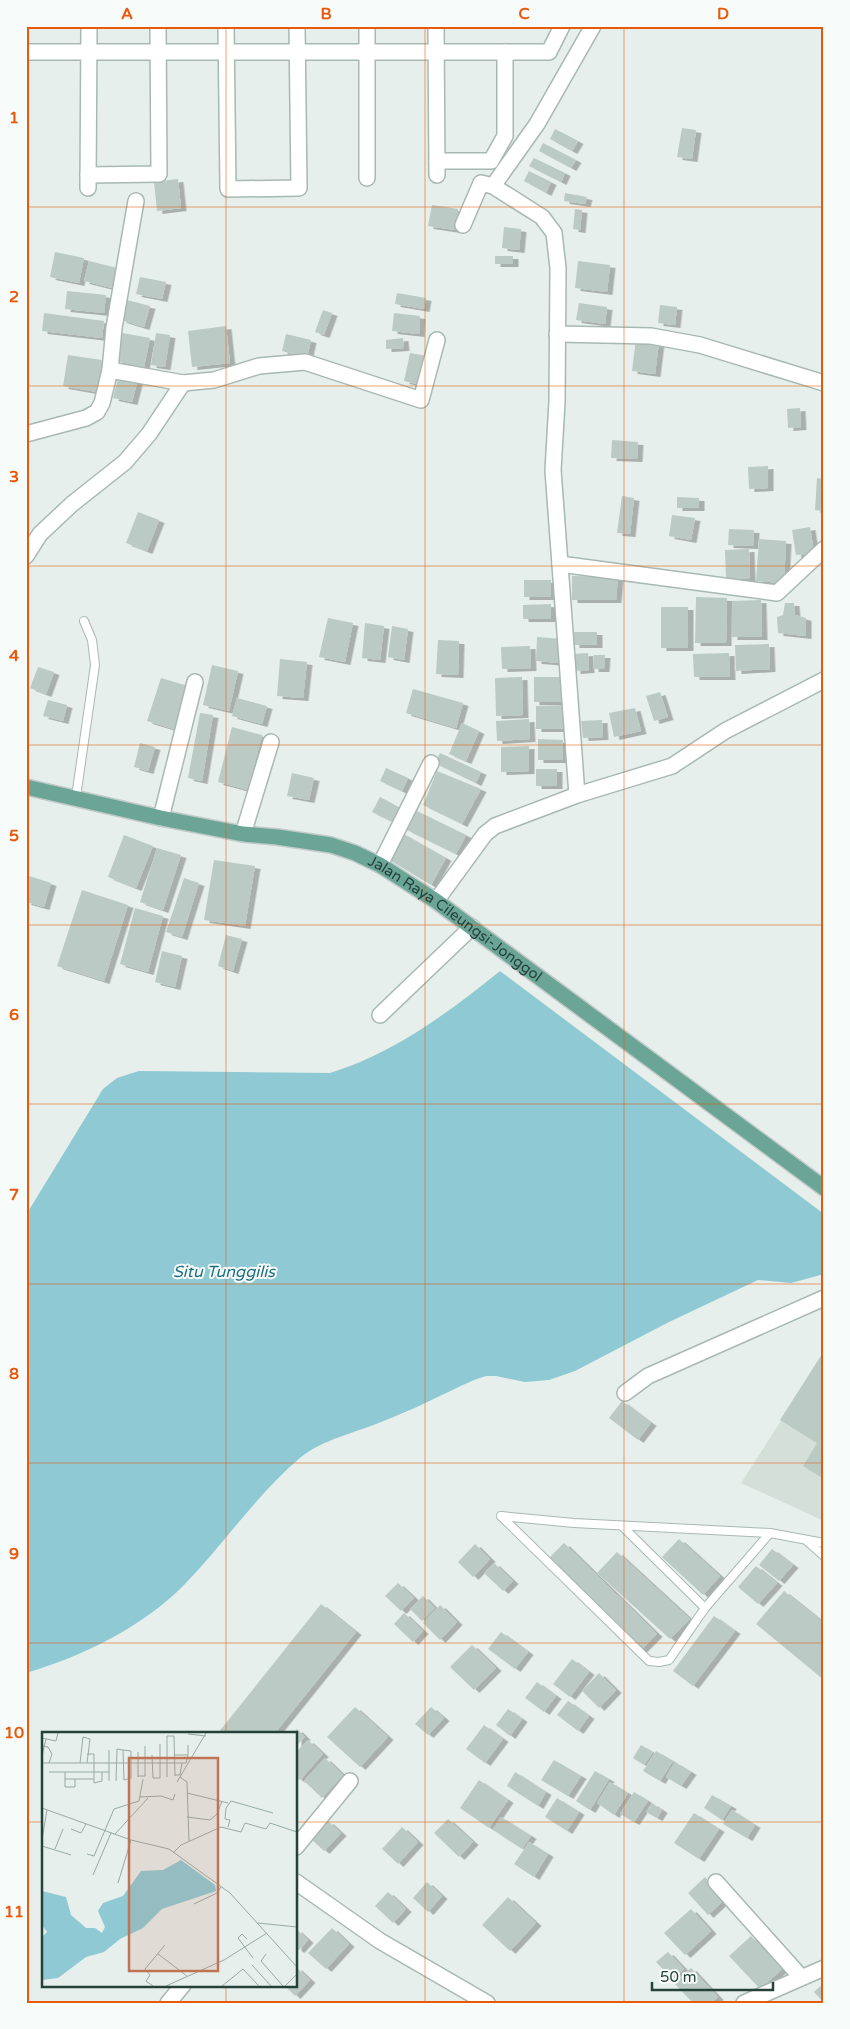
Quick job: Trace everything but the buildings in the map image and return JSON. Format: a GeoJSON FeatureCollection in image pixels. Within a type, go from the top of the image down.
{"type":"FeatureCollection","features":[{"type":"Feature","properties":{"kind":"main road","name":"Jalan Raya Cileungsi-Jonggol"},"geometry":{"type":"LineString","coordinates":[[26,787],[161,818],[242,834],[330,845],[380,864],[436,901],[824,1188]]}},
{"type":"Feature","properties":{"kind":"street"},"geometry":{"type":"LineString","coordinates":[[89,26],[88,181],[159,174],[158,26]]}},
{"type":"Feature","properties":{"kind":"street"},"geometry":{"type":"LineString","coordinates":[[226,26],[228,188],[299,188],[297,26]]}},
{"type":"Feature","properties":{"kind":"street"},"geometry":{"type":"LineString","coordinates":[[366,26],[367,178]]}},
{"type":"Feature","properties":{"kind":"street"},"geometry":{"type":"LineString","coordinates":[[436,26],[437,168],[491,160],[505,136],[505,52]]}},
{"type":"Feature","properties":{"kind":"street"},"geometry":{"type":"LineString","coordinates":[[26,52],[549,52],[562,26]]}},
{"type":"Feature","properties":{"kind":"street"},"geometry":{"type":"LineString","coordinates":[[493,186],[537,124],[593,26]]}},
{"type":"Feature","properties":{"kind":"street"},"geometry":{"type":"LineString","coordinates":[[464,225],[481,183],[493,186],[542,217],[554,233],[558,268],[557,402],[553,470],[577,795]]}},
{"type":"Feature","properties":{"kind":"street"},"geometry":{"type":"LineString","coordinates":[[26,434],[86,418],[97,412],[102,404],[110,370],[114,328],[136,201]]}},
{"type":"Feature","properties":{"kind":"street"},"geometry":{"type":"LineString","coordinates":[[557,334],[651,336],[700,345],[824,383]]}},
{"type":"Feature","properties":{"kind":"street"},"geometry":{"type":"LineString","coordinates":[[110,370],[183,383],[214,380],[259,366],[305,362],[421,400],[437,340]]}},
{"type":"Feature","properties":{"kind":"street"},"geometry":{"type":"LineString","coordinates":[[26,556],[40,534],[72,504],[125,462],[149,434],[183,383]]}},
{"type":"Feature","properties":{"kind":"street"},"geometry":{"type":"LineString","coordinates":[[560,564],[777,593],[824,549]]}},
{"type":"Feature","properties":{"kind":"street"},"geometry":{"type":"LineString","coordinates":[[436,901],[485,834],[495,826],[577,795],[672,766],[725,730],[824,680]]}},
{"type":"Feature","properties":{"kind":"street"},"geometry":{"type":"LineString","coordinates":[[161,818],[195,682]]}},
{"type":"Feature","properties":{"kind":"street"},"geometry":{"type":"LineString","coordinates":[[242,834],[271,742]]}},
{"type":"Feature","properties":{"kind":"street"},"geometry":{"type":"LineString","coordinates":[[380,864],[431,763]]}},
{"type":"Feature","properties":{"kind":"street"},"geometry":{"type":"LineString","coordinates":[[380,1015],[472,928]]}},
{"type":"Feature","properties":{"kind":"street"},"geometry":{"type":"LineString","coordinates":[[625,1393],[648,1376],[824,1298]]}},
{"type":"Feature","properties":{"kind":"street"},"geometry":{"type":"LineString","coordinates":[[298,1845],[350,1781]]}},
{"type":"Feature","properties":{"kind":"street"},"geometry":{"type":"LineString","coordinates":[[716,1882],[801,1977]]}},
{"type":"Feature","properties":{"kind":"street"},"geometry":{"type":"LineString","coordinates":[[298,1883],[380,1941],[487,2003]]}},
{"type":"Feature","properties":{"kind":"street"},"geometry":{"type":"LineString","coordinates":[[744,2003],[824,1968]]}},
{"type":"Feature","properties":{"kind":"street"},"geometry":{"type":"LineString","coordinates":[[168,2003],[182,1986]]}},
{"type":"Feature","properties":{"kind":"lane"},"geometry":{"type":"LineString","coordinates":[[76,797],[95,665],[92,640],[84,621]]}},
{"type":"Feature","properties":{"kind":"lane"},"geometry":{"type":"LineString","coordinates":[[770,1533],[705,1608],[669,1660],[659,1662],[649,1660],[501,1516],[622,1526],[770,1533],[824,1543]]}},
{"type":"Feature","properties":{"kind":"lane"},"geometry":{"type":"LineString","coordinates":[[622,1526],[705,1608]]}},
{"type":"Feature","properties":{"kind":"lane"},"geometry":{"type":"LineString","coordinates":[[806,1540],[824,1556]]}},
{"type":"Feature","properties":{"kind":"shaded area"},"geometry":{"type":"Polygon","coordinates":[[[824,1354],[824,1521],[741,1483],[824,1354]]]}},
{"type":"Feature","properties":{"kind":"water","name":"Situ Tunggilis"},"geometry":{"type":"Polygon","coordinates":[[[500,971],[824,1214],[824,1274],[791,1283],[758,1280],[669,1322],[575,1371],[549,1380],[525,1382],[496,1376],[486,1376],[393,1417],[320,1445],[301,1457],[285,1471],[184,1585],[149,1614],[110,1639],[90,1649],[26,1673],[26,1215],[103,1089],[117,1078],[139,1071],[330,1073],[376,1055],[398,1043],[461,1002],[500,971]]]}}]}
